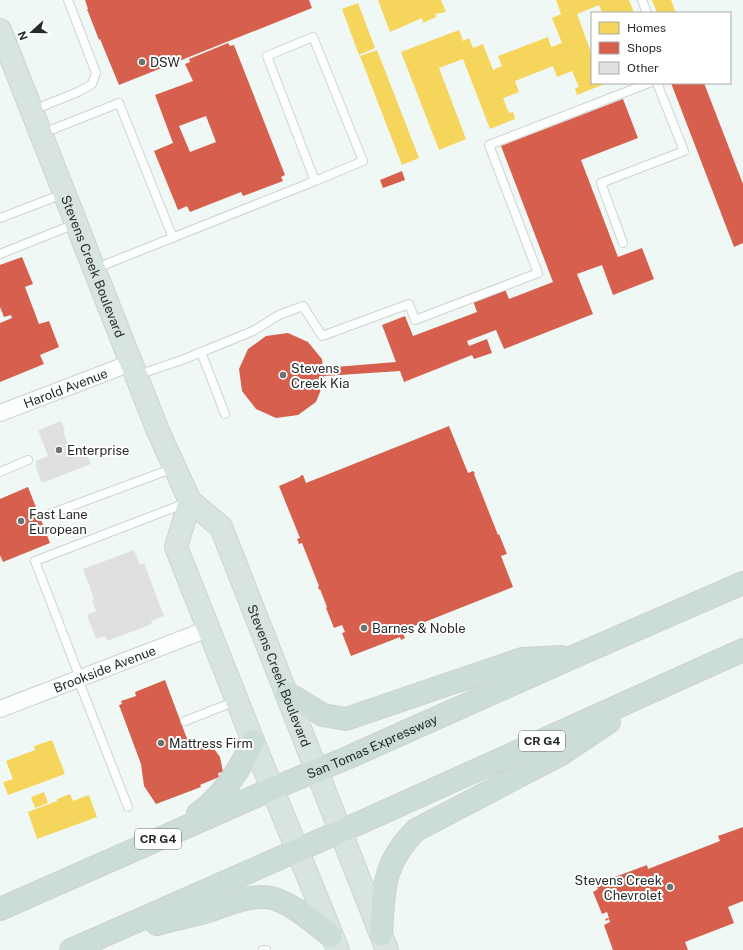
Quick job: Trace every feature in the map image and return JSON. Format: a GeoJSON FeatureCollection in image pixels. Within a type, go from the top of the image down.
{"type":"FeatureCollection","features":[{"type":"Feature","properties":{"kind":"highway","name":"San Tomas Expressway"},"geometry":{"type":"LineString","coordinates":[[0,909],[743,583]]}},
{"type":"Feature","properties":{"kind":"highway","name":"CR G4"},"geometry":{"type":"LineString","coordinates":[[71,950],[341,831],[743,650]]}},
{"type":"Feature","properties":{"kind":"highway"},"geometry":{"type":"LineString","coordinates":[[287,693],[323,715],[346,719],[522,659],[572,657]]}},
{"type":"Feature","properties":{"kind":"highway"},"geometry":{"type":"LineString","coordinates":[[384,942],[384,892],[387,875],[392,862],[403,843],[416,830],[561,754],[604,726],[635,699]]}},
{"type":"Feature","properties":{"kind":"highway"},"geometry":{"type":"LineString","coordinates":[[175,831],[212,804],[229,785],[253,741]]}},
{"type":"Feature","properties":{"kind":"highway"},"geometry":{"type":"LineString","coordinates":[[76,950],[169,920],[207,911],[244,899],[265,897],[275,899],[297,911],[335,943]]}},
{"type":"Feature","properties":{"kind":"main road","name":"Stevens Creek Boulevard"},"geometry":{"type":"LineString","coordinates":[[0,30],[158,431],[190,502],[221,527],[384,942]]}},
{"type":"Feature","properties":{"kind":"main road"},"geometry":{"type":"LineString","coordinates":[[190,502],[176,547],[335,943]]}},
{"type":"Feature","properties":{"kind":"street","name":"Harold Avenue"},"geometry":{"type":"LineString","coordinates":[[0,413],[133,369]]}},
{"type":"Feature","properties":{"kind":"street","name":"Brookside Avenue"},"geometry":{"type":"LineString","coordinates":[[0,709],[208,629]]}},
{"type":"Feature","properties":{"kind":"lane"},"geometry":{"type":"LineString","coordinates":[[32,111],[78,92],[92,84],[96,72],[68,0]]}},
{"type":"Feature","properties":{"kind":"lane"},"geometry":{"type":"LineString","coordinates":[[642,0],[647,12]]}},
{"type":"Feature","properties":{"kind":"lane"},"geometry":{"type":"LineString","coordinates":[[94,269],[315,181],[362,161],[313,37],[267,56],[315,181]]}},
{"type":"Feature","properties":{"kind":"lane"},"geometry":{"type":"LineString","coordinates":[[133,369],[201,352],[253,331],[279,315],[303,306],[322,336],[409,304],[415,320],[538,272],[489,145],[646,84]]}},
{"type":"Feature","properties":{"kind":"lane"},"geometry":{"type":"LineString","coordinates":[[623,243],[601,183],[684,152],[657,84]]}},
{"type":"Feature","properties":{"kind":"lane"},"geometry":{"type":"LineString","coordinates":[[41,134],[119,103],[173,238]]}},
{"type":"Feature","properties":{"kind":"lane"},"geometry":{"type":"LineString","coordinates":[[0,218],[64,193]]}},
{"type":"Feature","properties":{"kind":"lane"},"geometry":{"type":"LineString","coordinates":[[0,254],[76,223]]}},
{"type":"Feature","properties":{"kind":"lane"},"geometry":{"type":"LineString","coordinates":[[201,352],[224,414]]}},
{"type":"Feature","properties":{"kind":"lane"},"geometry":{"type":"LineString","coordinates":[[0,472],[28,460]]}},
{"type":"Feature","properties":{"kind":"lane"},"geometry":{"type":"LineString","coordinates":[[47,515],[175,467]]}},
{"type":"Feature","properties":{"kind":"lane"},"geometry":{"type":"LineString","coordinates":[[128,807],[35,561],[190,502]]}},
{"type":"Feature","properties":{"kind":"lane"},"geometry":{"type":"LineString","coordinates":[[185,721],[237,700]]}},
{"type":"Feature","properties":{"kind":"building: Homes"},"geometry":{"type":"Polygon","coordinates":[[[378,0],[441,0],[446,12],[435,14],[436,17],[423,23],[422,18],[390,32],[378,0]]]}},
{"type":"Feature","properties":{"kind":"building: Homes"},"geometry":{"type":"Polygon","coordinates":[[[556,0],[629,0],[634,12],[602,12],[599,5],[577,14],[591,52],[591,84],[604,84],[577,95],[575,88],[579,87],[572,71],[557,77],[553,66],[515,81],[519,92],[503,98],[509,113],[513,112],[515,119],[490,129],[463,59],[439,68],[466,139],[439,150],[401,52],[459,30],[463,41],[469,38],[473,48],[483,44],[493,70],[502,66],[498,56],[548,37],[551,47],[562,43],[552,18],[561,14],[556,0]]]}},
{"type":"Feature","properties":{"kind":"building: Homes"},"geometry":{"type":"Polygon","coordinates":[[[652,0],[671,0],[676,12],[657,12],[652,0]]]}},
{"type":"Feature","properties":{"kind":"building: Homes"},"geometry":{"type":"Polygon","coordinates":[[[358,3],[375,48],[359,55],[342,9],[358,3]]]}},
{"type":"Feature","properties":{"kind":"building: Homes"},"geometry":{"type":"Polygon","coordinates":[[[377,50],[419,158],[402,165],[360,56],[377,50]]]}},
{"type":"Feature","properties":{"kind":"building: Homes"},"geometry":{"type":"Polygon","coordinates":[[[52,740],[65,774],[8,795],[3,782],[13,779],[6,761],[35,750],[34,746],[52,740]]]}},
{"type":"Feature","properties":{"kind":"building: Homes"},"geometry":{"type":"Polygon","coordinates":[[[44,792],[48,803],[35,808],[31,797],[44,792]]]}},
{"type":"Feature","properties":{"kind":"building: Homes"},"geometry":{"type":"Polygon","coordinates":[[[70,794],[73,801],[89,795],[97,817],[37,839],[28,812],[57,801],[57,799],[70,794]]]}},
{"type":"Feature","properties":{"kind":"building: Shops","name":"DSW"},"geometry":{"type":"Polygon","coordinates":[[[85,0],[309,0],[312,8],[119,85],[100,39],[99,40],[85,0]]]}},
{"type":"Feature","properties":{"kind":"building: Shops"},"geometry":{"type":"Polygon","coordinates":[[[228,43],[230,46],[234,45],[285,175],[281,177],[283,181],[243,196],[241,192],[190,212],[187,206],[178,210],[154,151],[173,143],[155,95],[193,81],[185,64],[190,62],[189,59],[228,43]],[[206,116],[179,126],[190,152],[216,142],[206,116]]]}},
{"type":"Feature","properties":{"kind":"building: Shops"},"geometry":{"type":"Polygon","coordinates":[[[671,84],[704,84],[743,184],[743,243],[734,247],[671,84]]]}},
{"type":"Feature","properties":{"kind":"building: Shops"},"geometry":{"type":"Polygon","coordinates":[[[623,99],[638,138],[581,160],[618,257],[642,248],[654,279],[613,295],[602,265],[577,274],[593,314],[504,349],[496,330],[467,341],[469,346],[487,339],[492,353],[474,359],[472,355],[404,382],[400,371],[324,376],[324,382],[316,402],[298,415],[276,418],[256,409],[242,391],[239,369],[248,349],[266,336],[288,333],[308,342],[322,359],[323,368],[396,362],[382,325],[405,316],[413,336],[477,312],[473,301],[505,289],[509,299],[553,282],[501,146],[623,99]]]}},
{"type":"Feature","properties":{"kind":"building: Shops"},"geometry":{"type":"Polygon","coordinates":[[[402,171],[405,180],[383,188],[380,180],[402,171]]]}},
{"type":"Feature","properties":{"kind":"building: Shops"},"geometry":{"type":"Polygon","coordinates":[[[22,257],[33,284],[25,287],[39,324],[49,321],[59,347],[40,355],[44,364],[0,382],[0,323],[12,318],[11,315],[4,317],[0,307],[0,265],[22,257]]]}},
{"type":"Feature","properties":{"kind":"building: Shops"},"geometry":{"type":"Polygon","coordinates":[[[449,426],[468,473],[473,471],[475,473],[474,474],[498,535],[499,534],[507,554],[501,556],[513,587],[402,631],[405,638],[401,640],[400,637],[351,656],[342,633],[345,632],[342,625],[334,628],[302,543],[299,544],[297,539],[300,538],[279,486],[303,475],[306,483],[449,426]]]}},
{"type":"Feature","properties":{"kind":"building: Shops","name":"Fast Lane European"},"geometry":{"type":"Polygon","coordinates":[[[28,487],[50,543],[3,562],[0,555],[0,499],[28,487]]]}},
{"type":"Feature","properties":{"kind":"building: Shops","name":"Mattress Firm"},"geometry":{"type":"Polygon","coordinates":[[[165,680],[189,744],[203,739],[205,743],[209,742],[220,757],[223,772],[218,773],[219,777],[200,785],[201,787],[156,804],[144,786],[141,764],[119,705],[122,704],[121,701],[136,696],[135,692],[165,680]]]}},
{"type":"Feature","properties":{"kind":"building: Shops","name":"Stevens Creek Chevrolet"},"geometry":{"type":"Polygon","coordinates":[[[743,827],[743,901],[728,907],[734,923],[685,942],[688,950],[613,950],[604,925],[610,922],[609,919],[606,921],[605,919],[609,918],[607,912],[602,914],[593,892],[598,889],[596,884],[647,865],[648,869],[720,841],[718,836],[743,827]]]}},
{"type":"Feature","properties":{"kind":"building: Other","name":"Enterprise"},"geometry":{"type":"Polygon","coordinates":[[[61,421],[65,431],[63,432],[68,444],[70,443],[73,452],[84,448],[91,464],[42,483],[35,464],[37,463],[36,461],[48,456],[38,430],[61,421]]]}},
{"type":"Feature","properties":{"kind":"building: Other"},"geometry":{"type":"Polygon","coordinates":[[[134,550],[140,565],[144,563],[164,616],[151,621],[152,624],[107,641],[105,636],[96,639],[87,615],[96,611],[92,600],[94,599],[83,569],[134,550]]]}},
{"type":"Feature","properties":{"kind":"place","name":"DSW"},"geometry":{"type":"Point","coordinates":[142,62]}},
{"type":"Feature","properties":{"kind":"place","name":"Stevens Creek Kia"},"geometry":{"type":"Point","coordinates":[283,375]}},
{"type":"Feature","properties":{"kind":"place","name":"Enterprise"},"geometry":{"type":"Point","coordinates":[59,450]}},
{"type":"Feature","properties":{"kind":"place","name":"Fast Lane European"},"geometry":{"type":"Point","coordinates":[21,521]}},
{"type":"Feature","properties":{"kind":"place","name":"Barnes & Noble"},"geometry":{"type":"Point","coordinates":[364,628]}},
{"type":"Feature","properties":{"kind":"place","name":"Mattress Firm"},"geometry":{"type":"Point","coordinates":[161,743]}},
{"type":"Feature","properties":{"kind":"place","name":"Stevens Creek Chevrolet"},"geometry":{"type":"Point","coordinates":[670,887]}}]}
